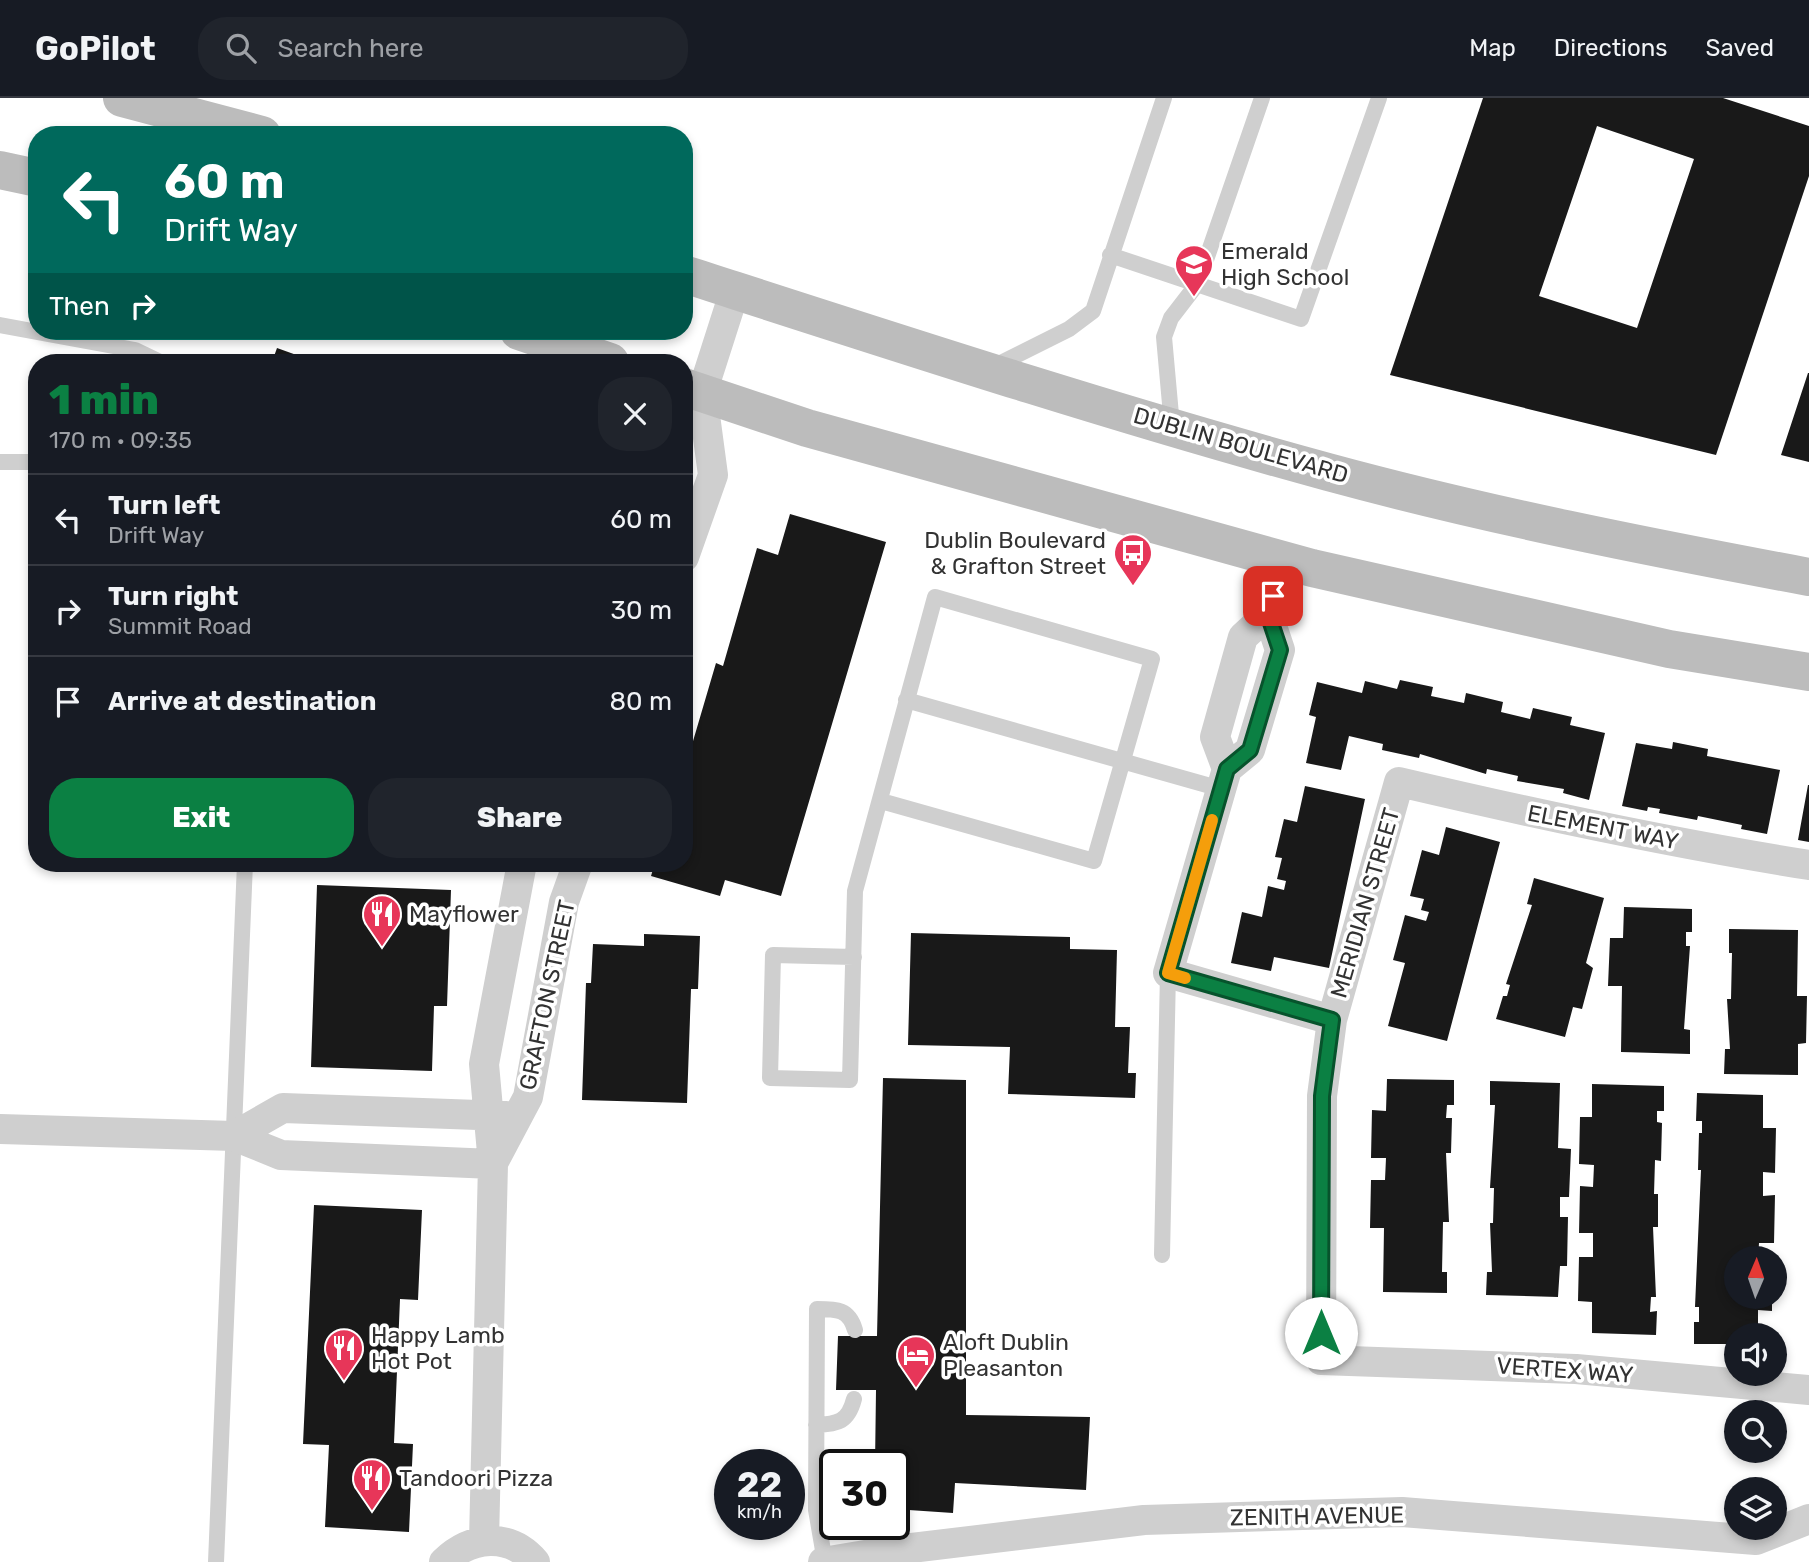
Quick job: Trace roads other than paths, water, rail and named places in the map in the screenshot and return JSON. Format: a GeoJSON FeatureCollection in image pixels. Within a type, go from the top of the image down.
{"type":"FeatureCollection","features":[{"type":"Feature","properties":{"kind":"main road"},"geometry":{"type":"LineString","coordinates":[[122,98],[228,126]]}},
{"type":"Feature","properties":{"kind":"main road"},"geometry":{"type":"LineString","coordinates":[[0,170],[28,176]]}},
{"type":"Feature","properties":{"kind":"main road","name":"DUBLIN BOULEVARD"},"geometry":{"type":"LineString","coordinates":[[693,277],[985,372],[1330,472],[1527,519],[1809,577]]}},
{"type":"Feature","properties":{"kind":"main road"},"geometry":{"type":"LineString","coordinates":[[545,340],[587,354]]}},
{"type":"Feature","properties":{"kind":"main road"},"geometry":{"type":"LineString","coordinates":[[693,398],[1283,560],[1669,649],[1804,671]]}},
{"type":"Feature","properties":{"kind":"street"},"geometry":{"type":"LineString","coordinates":[[693,390],[735,290]]}},
{"type":"Feature","properties":{"kind":"street"},"geometry":{"type":"LineString","coordinates":[[693,407],[713,475],[693,532]]}},
{"type":"Feature","properties":{"kind":"street"},"geometry":{"type":"LineString","coordinates":[[1224,779],[1215,737],[1243,637],[1268,614],[1283,560]]}},
{"type":"Feature","properties":{"kind":"street"},"geometry":{"type":"LineString","coordinates":[[1268,614],[1280,650],[1250,750],[1224,779],[1168,973],[1332,1020]]}},
{"type":"Feature","properties":{"kind":"street","name":"ELEMENT WAY"},"geometry":{"type":"LineString","coordinates":[[1399,782],[1534,814],[1719,851],[1809,865]]}},
{"type":"Feature","properties":{"kind":"street","name":"MERIDIAN STREET"},"geometry":{"type":"LineString","coordinates":[[1321,1360],[1322,1096],[1332,1020],[1399,782]]}},
{"type":"Feature","properties":{"kind":"street","name":"GRAFTON STREET"},"geometry":{"type":"LineString","coordinates":[[484,1541],[493,1164],[503,1116],[484,1064],[520,872]]}},
{"type":"Feature","properties":{"kind":"street","name":"GRAFTON STREET"},"geometry":{"type":"LineString","coordinates":[[503,1116],[528,1097],[564,902],[575,872]]}},
{"type":"Feature","properties":{"kind":"street"},"geometry":{"type":"LineString","coordinates":[[234,1136],[283,1108],[503,1116]]}},
{"type":"Feature","properties":{"kind":"street"},"geometry":{"type":"LineString","coordinates":[[0,1129],[234,1136],[281,1155],[493,1164]]}},
{"type":"Feature","properties":{"kind":"street","name":"VERTEX WAY"},"geometry":{"type":"LineString","coordinates":[[1321,1360],[1550,1368],[1809,1390]]}},
{"type":"Feature","properties":{"kind":"street","name":"ZENITH AVENUE"},"geometry":{"type":"LineString","coordinates":[[824,1562],[895,1550],[1144,1520],[1402,1512],[1756,1540],[1809,1519]]}},
{"type":"Feature","properties":{"kind":"street"},"geometry":{"type":"LineString","coordinates":[[444,1562],[455,1551],[484,1541],[511,1544],[535,1562]]}},
{"type":"Feature","properties":{"kind":"lane"},"geometry":{"type":"LineString","coordinates":[[985,372],[1069,329],[1093,311],[1164,98]]}},
{"type":"Feature","properties":{"kind":"lane"},"geometry":{"type":"LineString","coordinates":[[1172,426],[1164,337],[1171,318],[1198,283],[1262,98]]}},
{"type":"Feature","properties":{"kind":"lane"},"geometry":{"type":"LineString","coordinates":[[1110,255],[1301,319],[1378,98]]}},
{"type":"Feature","properties":{"kind":"lane"},"geometry":{"type":"LineString","coordinates":[[0,325],[28,330]]}},
{"type":"Feature","properties":{"kind":"lane"},"geometry":{"type":"LineString","coordinates":[[81,340],[143,354]]}},
{"type":"Feature","properties":{"kind":"lane"},"geometry":{"type":"LineString","coordinates":[[0,462],[28,463]]}},
{"type":"Feature","properties":{"kind":"lane"},"geometry":{"type":"LineString","coordinates":[[854,957],[774,955],[770,1078],[850,1080],[854,957],[855,891],[935,597],[1152,659],[1094,862],[881,801]]}},
{"type":"Feature","properties":{"kind":"lane"},"geometry":{"type":"LineString","coordinates":[[906,700],[1122,761],[1224,779]]}},
{"type":"Feature","properties":{"kind":"lane"},"geometry":{"type":"LineString","coordinates":[[216,1562],[245,872]]}},
{"type":"Feature","properties":{"kind":"lane"},"geometry":{"type":"LineString","coordinates":[[1162,1255],[1168,973]]}},
{"type":"Feature","properties":{"kind":"lane"},"geometry":{"type":"LineString","coordinates":[[824,1562],[816,1510],[817,1309],[841,1309],[852,1318],[855,1330]]}},
{"type":"Feature","properties":{"kind":"lane"},"geometry":{"type":"LineString","coordinates":[[816,1425],[839,1424],[850,1414],[854,1399]]}},
{"type":"Feature","properties":{"kind":"place","name":"Emerald High School"},"geometry":{"type":"Point","coordinates":[1194,298]}},
{"type":"Feature","properties":{"kind":"place","name":"Dublin Boulevard & Grafton Street"},"geometry":{"type":"Point","coordinates":[1133,587]}},
{"type":"Feature","properties":{"kind":"place","name":"Mayflower"},"geometry":{"type":"Point","coordinates":[382,948]}},
{"type":"Feature","properties":{"kind":"place","name":"Happy Lamb Hot Pot"},"geometry":{"type":"Point","coordinates":[344,1382]}},
{"type":"Feature","properties":{"kind":"place","name":"Aloft Dublin Pleasanton"},"geometry":{"type":"Point","coordinates":[916,1389]}},
{"type":"Feature","properties":{"kind":"place","name":"Tandoori Pizza"},"geometry":{"type":"Point","coordinates":[372,1512]}}]}
